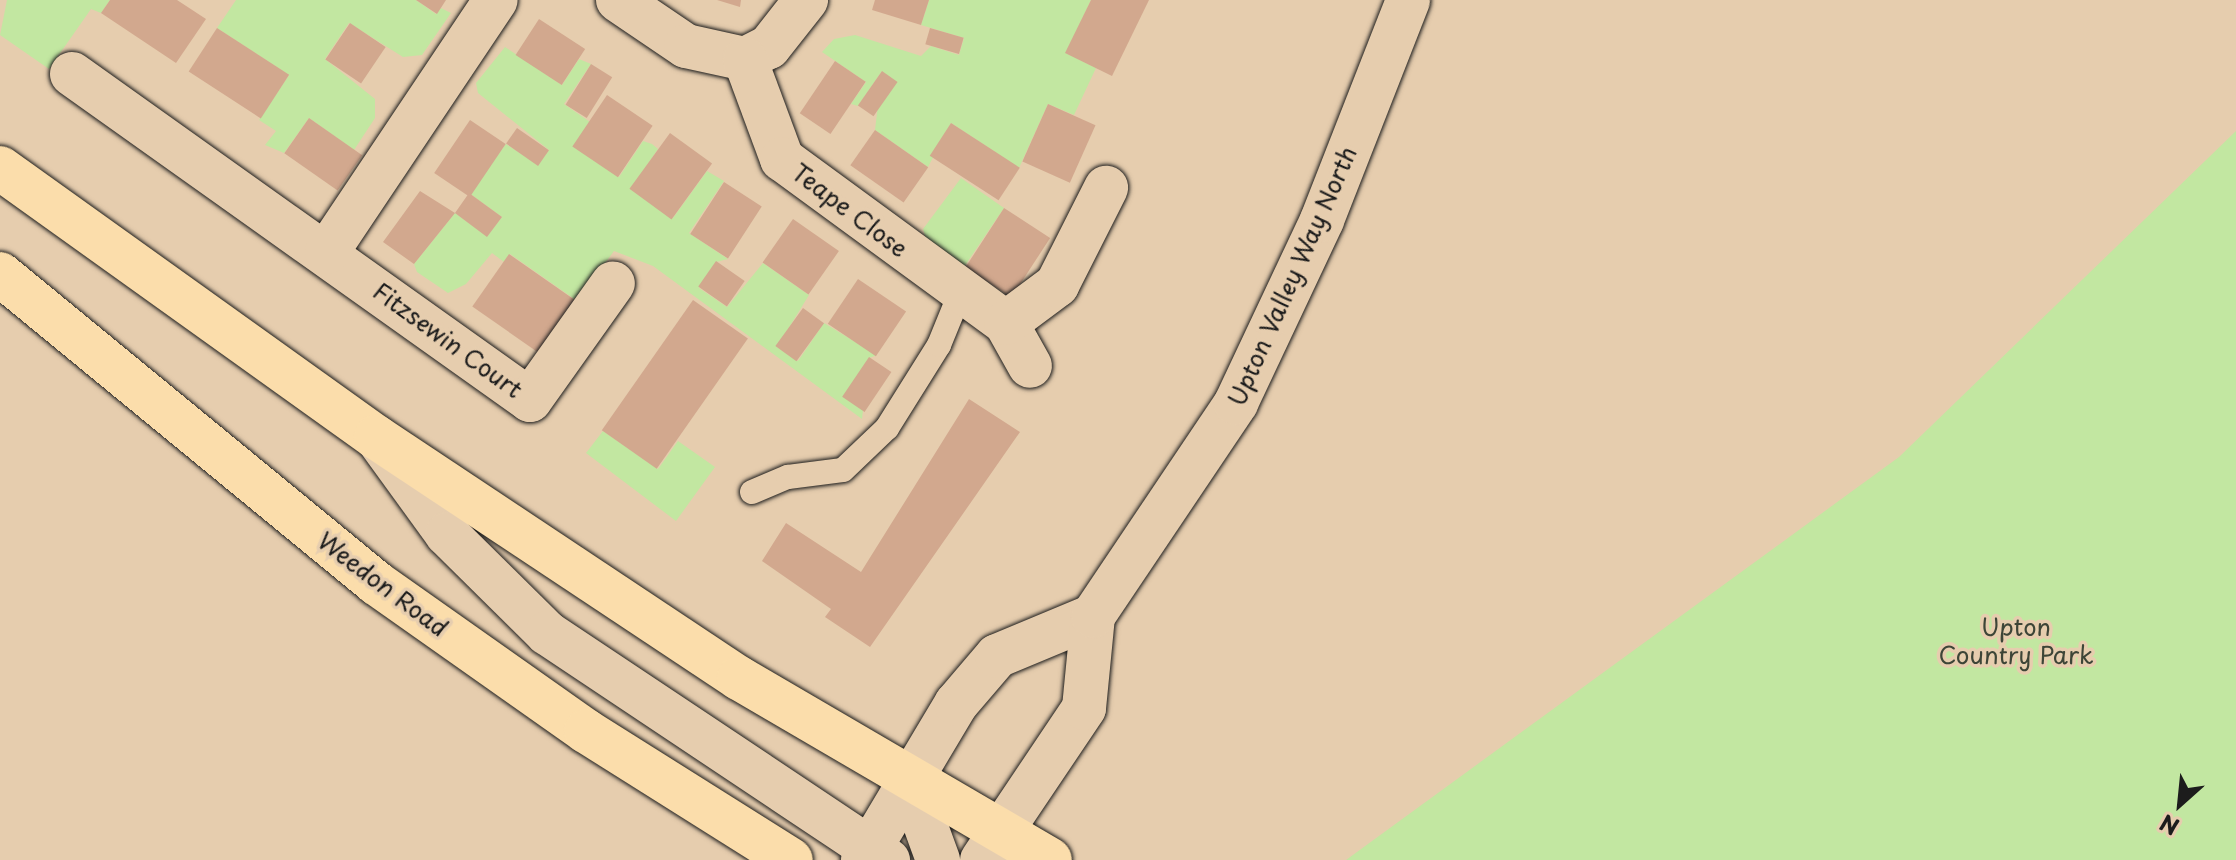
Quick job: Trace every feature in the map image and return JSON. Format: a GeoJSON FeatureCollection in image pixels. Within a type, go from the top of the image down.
{"type":"FeatureCollection","features":[{"type":"Feature","properties":{"kind":"highway"},"geometry":{"type":"LineString","coordinates":[[0,168],[376,437],[910,783],[993,848],[1050,860]]}},
{"type":"Feature","properties":{"kind":"highway","name":"Weedon Road"},"geometry":{"type":"LineString","coordinates":[[0,274],[376,583],[586,731],[791,860]]}},
{"type":"Feature","properties":{"kind":"street"},"geometry":{"type":"LineString","coordinates":[[327,252],[496,0]]}},
{"type":"Feature","properties":{"kind":"street"},"geometry":{"type":"LineString","coordinates":[[618,0],[686,46],[745,59],[769,47],[806,0]]}},
{"type":"Feature","properties":{"kind":"street","name":"Upton Valley Way North"},"geometry":{"type":"LineString","coordinates":[[993,848],[1084,708],[1093,616],[1236,403],[1322,220],[1408,0]]}},
{"type":"Feature","properties":{"kind":"street","name":"Teape Close"},"geometry":{"type":"LineString","coordinates":[[745,59],[782,159],[1006,323],[1030,366]]}},
{"type":"Feature","properties":{"kind":"street","name":"Fitzsewin Court"},"geometry":{"type":"LineString","coordinates":[[72,74],[327,252],[530,400],[613,283]]}},
{"type":"Feature","properties":{"kind":"street"},"geometry":{"type":"LineString","coordinates":[[1006,323],[1057,285],[1106,188]]}},
{"type":"Feature","properties":{"kind":"street"},"geometry":{"type":"LineString","coordinates":[[376,437],[447,534],[547,633],[874,855],[910,783],[956,704],[997,656],[1093,616]]}},
{"type":"Feature","properties":{"kind":"street"},"geometry":{"type":"LineString","coordinates":[[910,783],[938,860]]}},
{"type":"Feature","properties":{"kind":"lane"},"geometry":{"type":"LineString","coordinates":[[752,492],[788,477],[843,470],[887,428],[939,345],[961,291]]}},
{"type":"Feature","properties":{"kind":"green space"},"geometry":{"type":"Polygon","coordinates":[[[7,0],[110,0],[101,13],[91,9],[49,69],[0,35],[7,0]]]}},
{"type":"Feature","properties":{"kind":"green space"},"geometry":{"type":"Polygon","coordinates":[[[236,0],[416,0],[436,14],[441,8],[451,13],[422,55],[403,57],[349,23],[325,59],[375,99],[375,118],[354,150],[309,118],[284,153],[265,145],[276,131],[259,120],[289,75],[217,28],[236,0]]]}},
{"type":"Feature","properties":{"kind":"green space"},"geometry":{"type":"Polygon","coordinates":[[[929,0],[1091,0],[1066,53],[1096,68],[1074,115],[1048,104],[1019,168],[951,123],[928,167],[875,130],[882,71],[858,106],[851,104],[866,82],[822,52],[834,39],[855,35],[921,56],[931,46],[959,55],[964,38],[921,25],[929,0]]]}},
{"type":"Feature","properties":{"kind":"green space"},"geometry":{"type":"Polygon","coordinates":[[[505,47],[562,85],[579,59],[591,64],[564,104],[590,122],[574,147],[619,177],[643,141],[652,144],[658,149],[631,189],[673,218],[707,171],[724,181],[689,233],[728,259],[716,262],[699,288],[727,307],[763,263],[809,295],[777,347],[798,361],[824,323],[877,355],[869,358],[862,419],[653,266],[614,251],[577,301],[510,254],[504,262],[492,253],[466,284],[448,293],[417,272],[414,264],[455,213],[487,236],[502,217],[469,193],[506,144],[538,165],[549,150],[478,93],[476,83],[505,47]]]}},
{"type":"Feature","properties":{"kind":"green space","name":"Upton Country Park"},"geometry":{"type":"Polygon","coordinates":[[[2236,131],[2236,860],[1346,860],[1899,457],[2236,131]]]}},
{"type":"Feature","properties":{"kind":"green space"},"geometry":{"type":"Polygon","coordinates":[[[961,178],[1004,208],[964,267],[927,243],[923,229],[961,178]]]}},
{"type":"Feature","properties":{"kind":"green space"},"geometry":{"type":"Polygon","coordinates":[[[603,431],[658,469],[678,441],[715,467],[676,521],[586,453],[603,431]]]}},
{"type":"Feature","properties":{"kind":"building"},"geometry":{"type":"Polygon","coordinates":[[[110,0],[177,0],[206,19],[176,63],[101,13],[110,0]]]}},
{"type":"Feature","properties":{"kind":"building"},"geometry":{"type":"Polygon","coordinates":[[[416,0],[446,0],[437,14],[416,0]]]}},
{"type":"Feature","properties":{"kind":"building"},"geometry":{"type":"Polygon","coordinates":[[[717,0],[741,0],[740,7],[717,0]]]}},
{"type":"Feature","properties":{"kind":"building"},"geometry":{"type":"Polygon","coordinates":[[[875,0],[929,0],[921,25],[872,10],[875,0]]]}},
{"type":"Feature","properties":{"kind":"building"},"geometry":{"type":"Polygon","coordinates":[[[1091,0],[1149,0],[1112,76],[1065,53],[1091,0]]]}},
{"type":"Feature","properties":{"kind":"building"},"geometry":{"type":"Polygon","coordinates":[[[539,19],[585,49],[562,85],[516,55],[539,19]]]}},
{"type":"Feature","properties":{"kind":"building"},"geometry":{"type":"Polygon","coordinates":[[[350,23],[386,47],[361,84],[325,59],[350,23]]]}},
{"type":"Feature","properties":{"kind":"building"},"geometry":{"type":"Polygon","coordinates":[[[217,28],[289,75],[261,118],[189,72],[217,28]]]}},
{"type":"Feature","properties":{"kind":"building"},"geometry":{"type":"Polygon","coordinates":[[[930,28],[964,38],[959,54],[925,44],[930,28]]]}},
{"type":"Feature","properties":{"kind":"building"},"geometry":{"type":"Polygon","coordinates":[[[835,61],[866,82],[830,134],[800,113],[835,61]]]}},
{"type":"Feature","properties":{"kind":"building"},"geometry":{"type":"Polygon","coordinates":[[[591,64],[612,77],[587,118],[566,105],[591,64]]]}},
{"type":"Feature","properties":{"kind":"building"},"geometry":{"type":"Polygon","coordinates":[[[882,71],[898,82],[873,116],[858,105],[882,71]]]}},
{"type":"Feature","properties":{"kind":"building"},"geometry":{"type":"Polygon","coordinates":[[[607,95],[653,126],[618,177],[572,146],[607,95]]]}},
{"type":"Feature","properties":{"kind":"building"},"geometry":{"type":"Polygon","coordinates":[[[1048,104],[1096,125],[1070,183],[1022,162],[1048,104]]]}},
{"type":"Feature","properties":{"kind":"building"},"geometry":{"type":"Polygon","coordinates":[[[309,118],[362,155],[338,191],[284,153],[309,118]]]}},
{"type":"Feature","properties":{"kind":"building"},"geometry":{"type":"Polygon","coordinates":[[[470,120],[506,144],[470,197],[434,173],[470,120]]]}},
{"type":"Feature","properties":{"kind":"building"},"geometry":{"type":"Polygon","coordinates":[[[951,123],[1020,168],[999,200],[930,156],[951,123]]]}},
{"type":"Feature","properties":{"kind":"building"},"geometry":{"type":"Polygon","coordinates":[[[517,128],[549,150],[538,166],[506,144],[517,128]]]}},
{"type":"Feature","properties":{"kind":"building"},"geometry":{"type":"Polygon","coordinates":[[[875,130],[928,167],[904,203],[850,165],[875,130]]]}},
{"type":"Feature","properties":{"kind":"building"},"geometry":{"type":"Polygon","coordinates":[[[670,133],[712,164],[672,219],[629,189],[670,133]]]}},
{"type":"Feature","properties":{"kind":"building"},"geometry":{"type":"Polygon","coordinates":[[[724,182],[762,207],[728,259],[690,234],[724,182]]]}},
{"type":"Feature","properties":{"kind":"building"},"geometry":{"type":"Polygon","coordinates":[[[420,191],[455,213],[414,264],[383,242],[420,191]]]}},
{"type":"Feature","properties":{"kind":"building"},"geometry":{"type":"Polygon","coordinates":[[[469,193],[502,217],[487,237],[455,213],[469,193]]]}},
{"type":"Feature","properties":{"kind":"building"},"geometry":{"type":"Polygon","coordinates":[[[1004,208],[1050,238],[1011,298],[965,268],[1004,208]]]}},
{"type":"Feature","properties":{"kind":"building"},"geometry":{"type":"Polygon","coordinates":[[[793,219],[839,251],[808,295],[763,262],[793,219]]]}},
{"type":"Feature","properties":{"kind":"building"},"geometry":{"type":"Polygon","coordinates":[[[509,254],[577,302],[540,354],[472,306],[509,254]]]}},
{"type":"Feature","properties":{"kind":"building"},"geometry":{"type":"Polygon","coordinates":[[[716,261],[745,281],[727,306],[698,286],[716,261]]]}},
{"type":"Feature","properties":{"kind":"building"},"geometry":{"type":"Polygon","coordinates":[[[858,279],[906,311],[876,356],[828,324],[858,279]]]}},
{"type":"Feature","properties":{"kind":"building"},"geometry":{"type":"Polygon","coordinates":[[[693,300],[748,338],[657,469],[602,430],[693,300]]]}},
{"type":"Feature","properties":{"kind":"building"},"geometry":{"type":"Polygon","coordinates":[[[803,308],[824,323],[796,361],[775,346],[803,308]]]}},
{"type":"Feature","properties":{"kind":"building"},"geometry":{"type":"Polygon","coordinates":[[[869,357],[891,372],[865,412],[842,397],[869,357]]]}},
{"type":"Feature","properties":{"kind":"building"},"geometry":{"type":"Polygon","coordinates":[[[969,399],[1020,432],[870,647],[825,617],[831,609],[762,561],[786,523],[861,572],[969,399]]]}}]}
